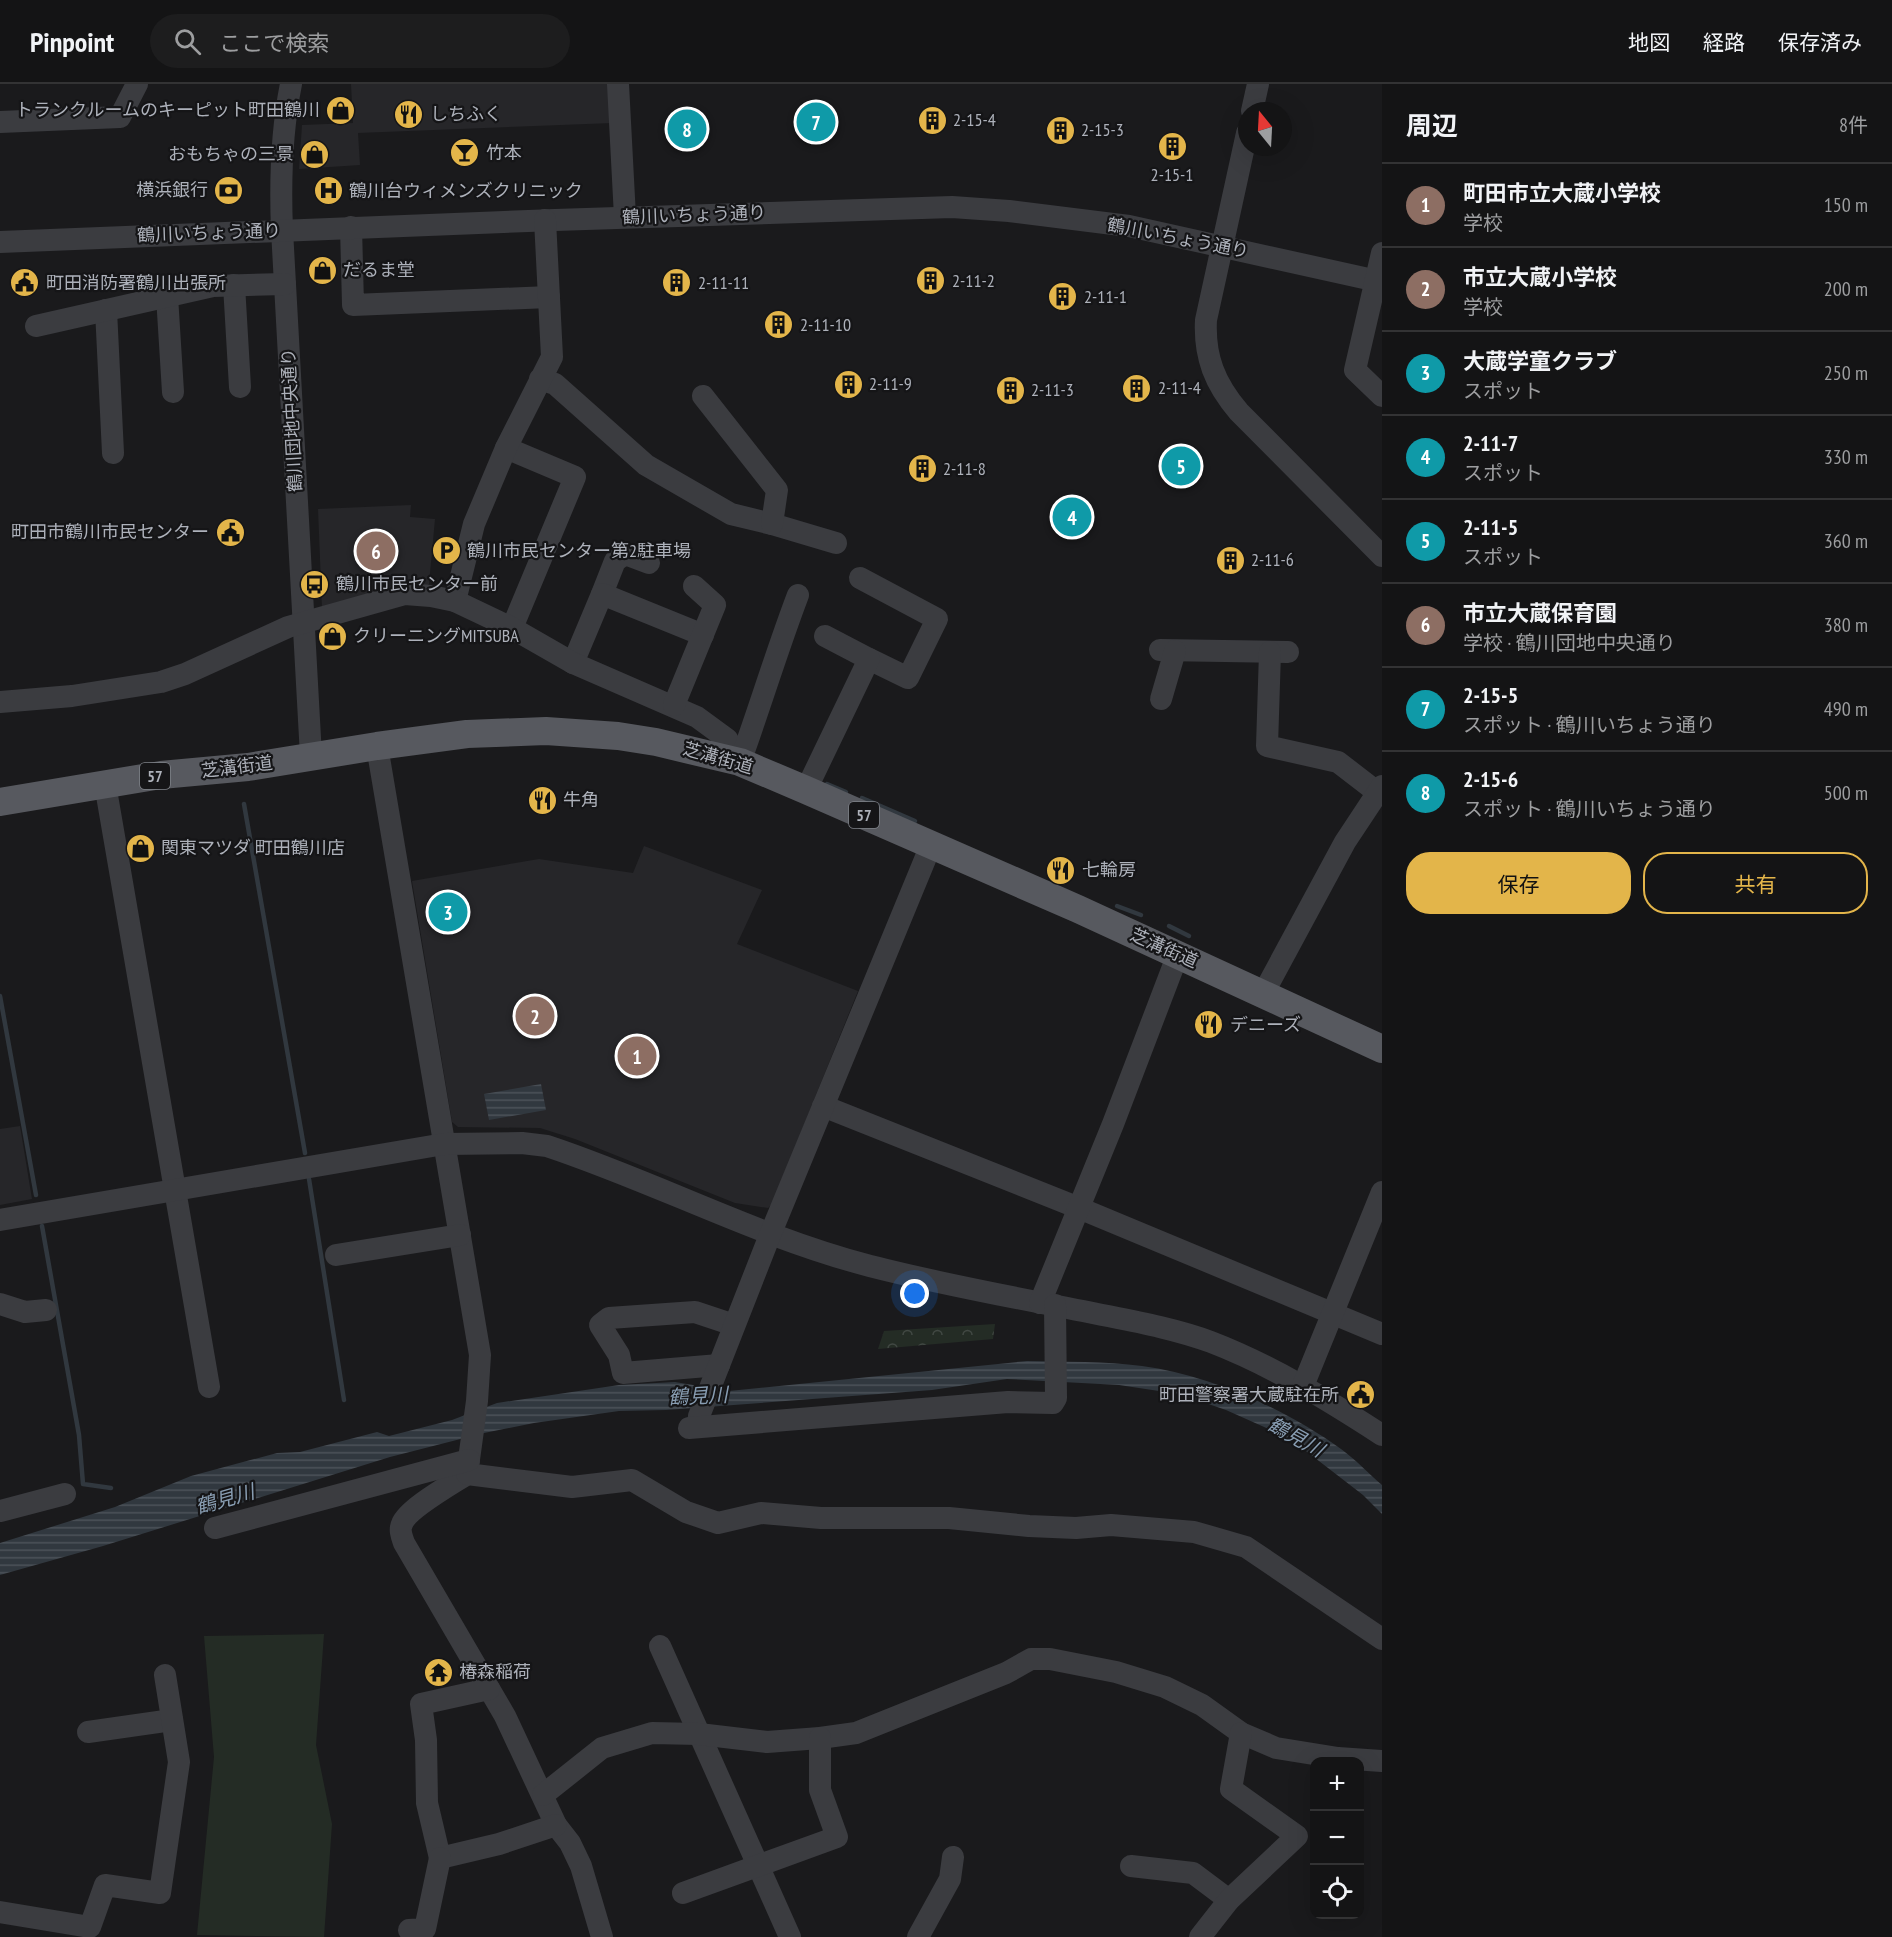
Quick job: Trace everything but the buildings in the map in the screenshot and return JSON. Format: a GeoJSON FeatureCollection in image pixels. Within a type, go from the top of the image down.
{"type":"FeatureCollection","features":[{"type":"Feature","properties":{"kind":"main road","name":"芝溝街道"},"geometry":{"type":"LineString","coordinates":[[0,802],[161,775],[248,767],[467,734],[546,731],[656,741],[740,762],[1178,954],[1382,1049]]}},
{"type":"Feature","properties":{"kind":"street"},"geometry":{"type":"LineString","coordinates":[[0,122],[120,117],[137,84]]}},
{"type":"Feature","properties":{"kind":"street","name":"鶴川団地中央通り"},"geometry":{"type":"LineString","coordinates":[[291,84],[284,116],[280,162],[282,230],[311,756]]}},
{"type":"Feature","properties":{"kind":"street"},"geometry":{"type":"LineString","coordinates":[[618,84],[624,217]]}},
{"type":"Feature","properties":{"kind":"street"},"geometry":{"type":"LineString","coordinates":[[1254,102],[1258,84]]}},
{"type":"Feature","properties":{"kind":"street"},"geometry":{"type":"LineString","coordinates":[[1242,156],[1206,320],[1205,336],[1216,381],[1239,412],[1382,556]]}},
{"type":"Feature","properties":{"kind":"street","name":"鶴川いちょう通り"},"geometry":{"type":"LineString","coordinates":[[0,242],[351,227],[952,207],[1010,211],[1129,226],[1379,282]]}},
{"type":"Feature","properties":{"kind":"street"},"geometry":{"type":"LineString","coordinates":[[455,602],[474,524],[506,448],[552,357],[545,220]]}},
{"type":"Feature","properties":{"kind":"street"},"geometry":{"type":"LineString","coordinates":[[351,227],[353,305],[549,297]]}},
{"type":"Feature","properties":{"kind":"street"},"geometry":{"type":"LineString","coordinates":[[1382,253],[1379,282],[1355,370],[1382,396]]}},
{"type":"Feature","properties":{"kind":"street"},"geometry":{"type":"LineString","coordinates":[[36,326],[213,286],[285,284]]}},
{"type":"Feature","properties":{"kind":"street"},"geometry":{"type":"LineString","coordinates":[[234,285],[240,387]]}},
{"type":"Feature","properties":{"kind":"street"},"geometry":{"type":"LineString","coordinates":[[167,296],[173,392]]}},
{"type":"Feature","properties":{"kind":"street"},"geometry":{"type":"LineString","coordinates":[[106,310],[113,453]]}},
{"type":"Feature","properties":{"kind":"street"},"geometry":{"type":"LineString","coordinates":[[540,379],[555,384],[646,465],[731,514],[836,543]]}},
{"type":"Feature","properties":{"kind":"street"},"geometry":{"type":"LineString","coordinates":[[704,396],[777,490],[772,524]]}},
{"type":"Feature","properties":{"kind":"street"},"geometry":{"type":"LineString","coordinates":[[506,448],[575,477],[512,628]]}},
{"type":"Feature","properties":{"kind":"street"},"geometry":{"type":"LineString","coordinates":[[573,663],[615,561],[625,554],[649,563]]}},
{"type":"Feature","properties":{"kind":"street"},"geometry":{"type":"LineString","coordinates":[[825,636],[908,678],[946,623],[860,578]]}},
{"type":"Feature","properties":{"kind":"street"},"geometry":{"type":"LineString","coordinates":[[674,705],[715,605],[694,585]]}},
{"type":"Feature","properties":{"kind":"street"},"geometry":{"type":"LineString","coordinates":[[0,702],[92,693],[161,682],[185,674],[288,627],[405,594],[431,596],[455,602],[512,628],[573,663],[674,705],[697,717],[727,739],[740,762]]}},
{"type":"Feature","properties":{"kind":"street"},"geometry":{"type":"LineString","coordinates":[[602,594],[703,635]]}},
{"type":"Feature","properties":{"kind":"street"},"geometry":{"type":"LineString","coordinates":[[740,762],[798,595]]}},
{"type":"Feature","properties":{"kind":"street"},"geometry":{"type":"LineString","coordinates":[[1161,699],[1168,651],[1279,652],[1267,746],[1338,762],[1378,796],[1345,842],[1263,994]]}},
{"type":"Feature","properties":{"kind":"street"},"geometry":{"type":"LineString","coordinates":[[806,790],[869,659]]}},
{"type":"Feature","properties":{"kind":"street"},"geometry":{"type":"LineString","coordinates":[[377,746],[480,1355],[469,1462],[412,1511],[402,1523],[401,1529],[404,1543],[505,1716],[556,1825],[570,1844],[581,1866],[602,1937]]}},
{"type":"Feature","properties":{"kind":"street"},"geometry":{"type":"LineString","coordinates":[[105,784],[209,1387]]}},
{"type":"Feature","properties":{"kind":"street"},"geometry":{"type":"LineString","coordinates":[[931,845],[770,1235],[695,1426],[1008,1402],[1053,1403],[1056,1398],[1055,1346],[1048,1304],[1079,1208],[1178,954]]}},
{"type":"Feature","properties":{"kind":"street"},"geometry":{"type":"LineString","coordinates":[[823,1106],[1079,1208],[1382,1334]]}},
{"type":"Feature","properties":{"kind":"street"},"geometry":{"type":"LineString","coordinates":[[0,1220],[444,1144],[522,1143],[547,1146],[770,1235],[870,1266],[1140,1322],[1209,1341],[1241,1354],[1302,1386],[1382,1434]]}},
{"type":"Feature","properties":{"kind":"street"},"geometry":{"type":"LineString","coordinates":[[1302,1386],[1382,1192]]}},
{"type":"Feature","properties":{"kind":"street"},"geometry":{"type":"LineString","coordinates":[[336,1255],[460,1234]]}},
{"type":"Feature","properties":{"kind":"street"},"geometry":{"type":"LineString","coordinates":[[0,1304],[25,1312],[46,1310]]}},
{"type":"Feature","properties":{"kind":"street"},"geometry":{"type":"LineString","coordinates":[[718,1368],[623,1373],[619,1355],[600,1325],[609,1318],[695,1312],[734,1325]]}},
{"type":"Feature","properties":{"kind":"street"},"geometry":{"type":"LineString","coordinates":[[215,1528],[469,1462],[572,1487],[632,1480],[686,1512],[718,1523],[761,1513],[821,1518],[950,1518],[1076,1528],[1111,1525],[1194,1532],[1246,1547],[1382,1639]]}},
{"type":"Feature","properties":{"kind":"street"},"geometry":{"type":"LineString","coordinates":[[0,1511],[65,1494]]}},
{"type":"Feature","properties":{"kind":"street"},"geometry":{"type":"LineString","coordinates":[[660,1646],[790,1937]]}},
{"type":"Feature","properties":{"kind":"street"},"geometry":{"type":"LineString","coordinates":[[543,1795],[602,1748],[652,1733],[699,1734],[767,1742],[856,1733],[1006,1673],[1031,1659],[1050,1659],[1116,1672],[1165,1687],[1202,1705],[1241,1733],[1276,1748],[1338,1758],[1382,1761]]}},
{"type":"Feature","properties":{"kind":"street"},"geometry":{"type":"LineString","coordinates":[[0,1912],[90,1927],[105,1885],[160,1893],[179,1762],[165,1675]]}},
{"type":"Feature","properties":{"kind":"street"},"geometry":{"type":"LineString","coordinates":[[409,1930],[425,1929],[440,1858],[427,1803],[426,1740],[421,1704],[489,1689]]}},
{"type":"Feature","properties":{"kind":"street"},"geometry":{"type":"LineString","coordinates":[[88,1732],[172,1720]]}},
{"type":"Feature","properties":{"kind":"street"},"geometry":{"type":"LineString","coordinates":[[1200,1937],[1229,1900],[1297,1836],[1231,1789],[1241,1733]]}},
{"type":"Feature","properties":{"kind":"street"},"geometry":{"type":"LineString","coordinates":[[683,1893],[837,1837],[820,1790],[820,1738]]}},
{"type":"Feature","properties":{"kind":"street"},"geometry":{"type":"LineString","coordinates":[[440,1858],[500,1844],[556,1825]]}},
{"type":"Feature","properties":{"kind":"street"},"geometry":{"type":"LineString","coordinates":[[918,1937],[950,1879],[953,1857]]}},
{"type":"Feature","properties":{"kind":"street"},"geometry":{"type":"LineString","coordinates":[[1131,1866],[1193,1874],[1229,1900]]}},
{"type":"Feature","properties":{"kind":"shaded area"},"geometry":{"type":"Polygon","coordinates":[[[351,84],[612,84],[613,123],[358,133],[360,165],[299,169],[302,125],[353,123],[351,84]]]}},
{"type":"Feature","properties":{"kind":"shaded area"},"geometry":{"type":"Polygon","coordinates":[[[411,505],[410,517],[435,519],[429,584],[425,588],[322,608],[318,509],[411,505]]]}},
{"type":"Feature","properties":{"kind":"shaded area"},"geometry":{"type":"Polygon","coordinates":[[[644,846],[762,890],[737,944],[858,991],[772,1204],[768,1208],[735,1203],[575,1139],[540,1128],[458,1127],[452,1122],[412,881],[539,859],[633,873],[644,846]]]}},
{"type":"Feature","properties":{"kind":"shaded area"},"geometry":{"type":"Polygon","coordinates":[[[20,1126],[32,1199],[0,1205],[0,1129],[20,1126]]]}},
{"type":"Feature","properties":{"kind":"green space"},"geometry":{"type":"Polygon","coordinates":[[[995,1324],[993,1339],[878,1349],[884,1331],[995,1324]]]}},
{"type":"Feature","properties":{"kind":"green space"},"geometry":{"type":"Polygon","coordinates":[[[324,1634],[316,1745],[332,1824],[324,1937],[197,1935],[214,1757],[204,1636],[324,1634]]]}},
{"type":"Feature","properties":{"kind":"water"},"geometry":{"type":"Polygon","coordinates":[[[541,1084],[546,1110],[489,1120],[484,1094],[541,1084]]]}},
{"type":"Feature","properties":{"kind":"water","name":"鶴見川"},"geometry":{"type":"Polygon","coordinates":[[[1027,1361],[1099,1362],[1142,1366],[1194,1377],[1246,1396],[1296,1420],[1351,1457],[1382,1485],[1382,1514],[1363,1495],[1306,1451],[1273,1431],[1226,1410],[1179,1394],[1119,1385],[1007,1379],[932,1390],[666,1410],[619,1411],[534,1423],[390,1457],[103,1546],[0,1575],[0,1543],[115,1507],[191,1476],[277,1453],[300,1452],[377,1432],[389,1436],[452,1420],[497,1403],[619,1385],[675,1382],[729,1391],[1027,1361]]]}},
{"type":"Feature","properties":{"kind":"waterway"},"geometry":{"type":"LineString","coordinates":[[827,784],[846,792]]}},
{"type":"Feature","properties":{"kind":"waterway"},"geometry":{"type":"LineString","coordinates":[[862,798],[915,821]]}},
{"type":"Feature","properties":{"kind":"waterway"},"geometry":{"type":"LineString","coordinates":[[244,804],[305,1153]]}},
{"type":"Feature","properties":{"kind":"waterway"},"geometry":{"type":"LineString","coordinates":[[1117,906],[1141,915]]}},
{"type":"Feature","properties":{"kind":"waterway"},"geometry":{"type":"LineString","coordinates":[[1169,926],[1189,936]]}},
{"type":"Feature","properties":{"kind":"waterway"},"geometry":{"type":"LineString","coordinates":[[0,996],[36,1195]]}},
{"type":"Feature","properties":{"kind":"waterway"},"geometry":{"type":"LineString","coordinates":[[309,1179],[344,1400]]}},
{"type":"Feature","properties":{"kind":"waterway"},"geometry":{"type":"LineString","coordinates":[[42,1226],[79,1435],[83,1484],[111,1488]]}},
{"type":"Feature","properties":{"kind":"place","name":"トランクルームのキーピット町田鶴川"},"geometry":{"type":"Point","coordinates":[341,110]}},
{"type":"Feature","properties":{"kind":"place","name":"しちふく"},"geometry":{"type":"Point","coordinates":[409,114]}},
{"type":"Feature","properties":{"kind":"place","name":"2-15-4"},"geometry":{"type":"Point","coordinates":[932,120]}},
{"type":"Feature","properties":{"kind":"place","name":"2-15-5"},"geometry":{"type":"Point","coordinates":[816,122]}},
{"type":"Feature","properties":{"kind":"place","name":"2-15-6"},"geometry":{"type":"Point","coordinates":[687,129]}},
{"type":"Feature","properties":{"kind":"place","name":"2-15-3"},"geometry":{"type":"Point","coordinates":[1060,130]}},
{"type":"Feature","properties":{"kind":"place","name":"2-15-1"},"geometry":{"type":"Point","coordinates":[1172,146]}},
{"type":"Feature","properties":{"kind":"place","name":"竹本"},"geometry":{"type":"Point","coordinates":[465,153]}},
{"type":"Feature","properties":{"kind":"place","name":"おもちゃの三景"},"geometry":{"type":"Point","coordinates":[315,154]}},
{"type":"Feature","properties":{"kind":"place","name":"横浜銀行"},"geometry":{"type":"Point","coordinates":[229,190]}},
{"type":"Feature","properties":{"kind":"place","name":"鶴川台ウィメンズクリニック"},"geometry":{"type":"Point","coordinates":[328,191]}},
{"type":"Feature","properties":{"kind":"place","name":"だるま堂"},"geometry":{"type":"Point","coordinates":[322,270]}},
{"type":"Feature","properties":{"kind":"place","name":"2-11-2"},"geometry":{"type":"Point","coordinates":[931,281]}},
{"type":"Feature","properties":{"kind":"place","name":"町田消防署鶴川出張所"},"geometry":{"type":"Point","coordinates":[25,283]}},
{"type":"Feature","properties":{"kind":"place","name":"2-11-11"},"geometry":{"type":"Point","coordinates":[677,283]}},
{"type":"Feature","properties":{"kind":"place","name":"2-11-1"},"geometry":{"type":"Point","coordinates":[1063,297]}},
{"type":"Feature","properties":{"kind":"place","name":"2-11-10"},"geometry":{"type":"Point","coordinates":[779,325]}},
{"type":"Feature","properties":{"kind":"place","name":"2-11-9"},"geometry":{"type":"Point","coordinates":[848,384]}},
{"type":"Feature","properties":{"kind":"place","name":"2-11-4"},"geometry":{"type":"Point","coordinates":[1137,388]}},
{"type":"Feature","properties":{"kind":"place","name":"2-11-3"},"geometry":{"type":"Point","coordinates":[1010,390]}},
{"type":"Feature","properties":{"kind":"place","name":"2-11-5"},"geometry":{"type":"Point","coordinates":[1181,466]}},
{"type":"Feature","properties":{"kind":"place","name":"2-11-8"},"geometry":{"type":"Point","coordinates":[922,469]}},
{"type":"Feature","properties":{"kind":"place","name":"2-11-7"},"geometry":{"type":"Point","coordinates":[1072,517]}},
{"type":"Feature","properties":{"kind":"place","name":"町田市鶴川市民センター"},"geometry":{"type":"Point","coordinates":[230,532]}},
{"type":"Feature","properties":{"kind":"place","name":"市立大蔵保育園"},"geometry":{"type":"Point","coordinates":[376,551]}},
{"type":"Feature","properties":{"kind":"place","name":"鶴川市民センター第2駐車場"},"geometry":{"type":"Point","coordinates":[446,551]}},
{"type":"Feature","properties":{"kind":"place","name":"2-11-6"},"geometry":{"type":"Point","coordinates":[1230,560]}},
{"type":"Feature","properties":{"kind":"place","name":"鶴川市民センター前"},"geometry":{"type":"Point","coordinates":[315,584]}},
{"type":"Feature","properties":{"kind":"place","name":"クリーニングMITSUBA"},"geometry":{"type":"Point","coordinates":[332,636]}},
{"type":"Feature","properties":{"kind":"place","name":"牛角"},"geometry":{"type":"Point","coordinates":[542,800]}},
{"type":"Feature","properties":{"kind":"place","name":"関東マツダ 町田鶴川店"},"geometry":{"type":"Point","coordinates":[140,848]}},
{"type":"Feature","properties":{"kind":"place","name":"七輪房"},"geometry":{"type":"Point","coordinates":[1061,870]}},
{"type":"Feature","properties":{"kind":"place","name":"大蔵学童クラブ"},"geometry":{"type":"Point","coordinates":[448,912]}},
{"type":"Feature","properties":{"kind":"place","name":"市立大蔵小学校"},"geometry":{"type":"Point","coordinates":[535,1016]}},
{"type":"Feature","properties":{"kind":"place","name":"デニーズ"},"geometry":{"type":"Point","coordinates":[1209,1025]}},
{"type":"Feature","properties":{"kind":"place","name":"町田市立大蔵小学校"},"geometry":{"type":"Point","coordinates":[637,1056]}},
{"type":"Feature","properties":{"kind":"place","name":"町田警察署大蔵駐在所"},"geometry":{"type":"Point","coordinates":[1360,1395]}},
{"type":"Feature","properties":{"kind":"place","name":"椿森稲荷"},"geometry":{"type":"Point","coordinates":[438,1672]}}]}
